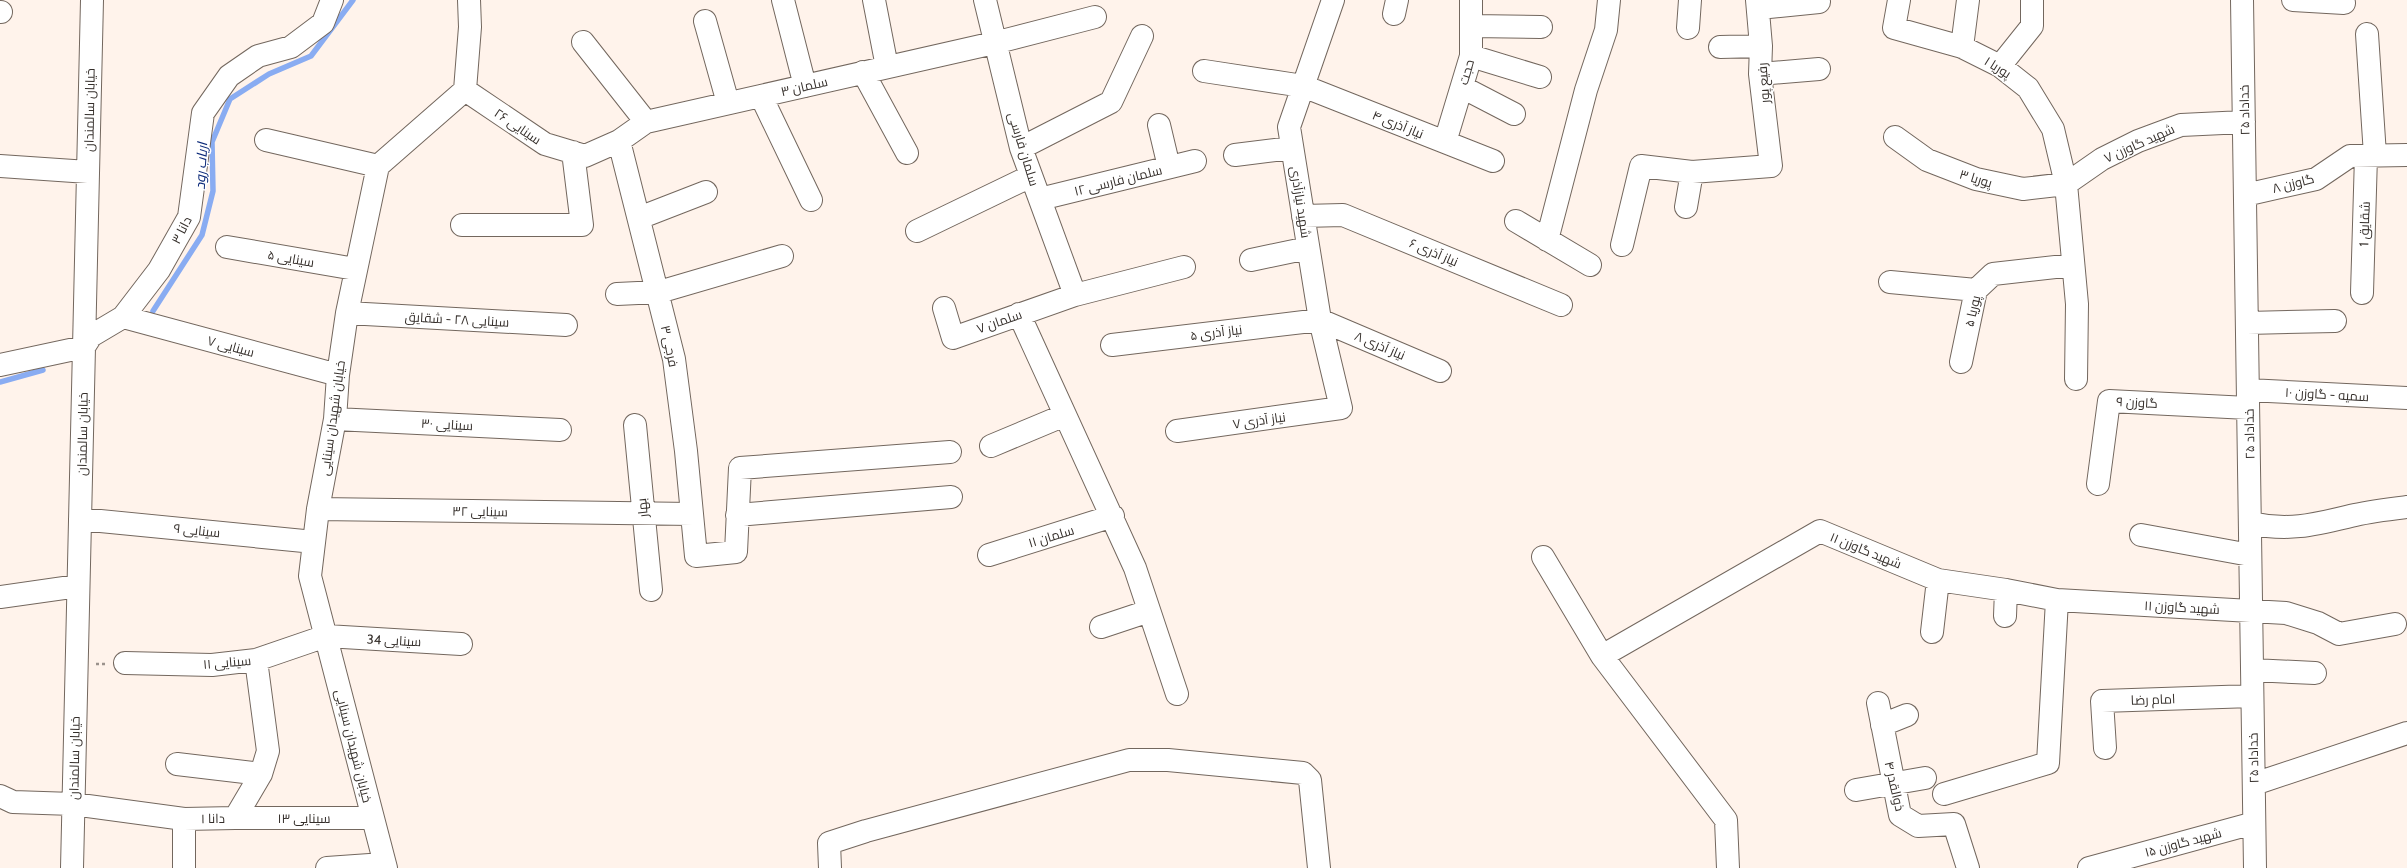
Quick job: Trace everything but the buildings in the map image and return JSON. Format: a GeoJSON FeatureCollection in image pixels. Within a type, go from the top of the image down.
{"type":"FeatureCollection","features":[{"type":"Feature","properties":{"kind":"street","name":"خیابان سالمندان"},"geometry":{"type":"LineString","coordinates":[[72,868],[92,0]]}},
{"type":"Feature","properties":{"kind":"street","name":"دانا ۳"},"geometry":{"type":"LineString","coordinates":[[84,347],[91,336],[123,317],[159,270],[189,217],[202,113],[229,76],[258,56],[291,47],[323,23],[332,0]]}},
{"type":"Feature","properties":{"kind":"street"},"geometry":{"type":"LineString","coordinates":[[266,140],[378,166],[465,90],[470,27],[469,0]]}},
{"type":"Feature","properties":{"kind":"street"},"geometry":{"type":"LineString","coordinates":[[783,0],[806,86]]}},
{"type":"Feature","properties":{"kind":"street"},"geometry":{"type":"LineString","coordinates":[[874,0],[887,67]]}},
{"type":"Feature","properties":{"kind":"street","name":"سلمان فارسی"},"geometry":{"type":"LineString","coordinates":[[986,0],[994,43],[1021,148],[1075,295]]}},
{"type":"Feature","properties":{"kind":"street","name":"شهید نیازآذری"},"geometry":{"type":"LineString","coordinates":[[1333,0],[1289,128],[1320,320],[1341,408]]}},
{"type":"Feature","properties":{"kind":"street","name":"حجت"},"geometry":{"type":"LineString","coordinates":[[1445,142],[1471,56],[1471,0]]}},
{"type":"Feature","properties":{"kind":"street"},"geometry":{"type":"LineString","coordinates":[[1547,240],[1586,90],[1606,30],[1610,0]]}},
{"type":"Feature","properties":{"kind":"street"},"geometry":{"type":"LineString","coordinates":[[1688,28],[1690,0]]}},
{"type":"Feature","properties":{"kind":"street","name":"پوریا ۱"},"geometry":{"type":"LineString","coordinates":[[1899,0],[1894,28],[1962,47],[2000,66],[2028,88],[2053,129],[2066,184],[2076,304],[2076,379]]}},
{"type":"Feature","properties":{"kind":"street"},"geometry":{"type":"LineString","coordinates":[[1962,47],[1968,0]]}},
{"type":"Feature","properties":{"kind":"street"},"geometry":{"type":"LineString","coordinates":[[2000,66],[2032,26],[2032,0]]}},
{"type":"Feature","properties":{"kind":"street","name":"خداداد ۲۵"},"geometry":{"type":"LineString","coordinates":[[2242,0],[2255,868]]}},
{"type":"Feature","properties":{"kind":"street"},"geometry":{"type":"LineString","coordinates":[[2293,0],[2344,3]]}},
{"type":"Feature","properties":{"kind":"street"},"geometry":{"type":"LineString","coordinates":[[1758,4],[1819,2]]}},
{"type":"Feature","properties":{"kind":"street","name":"رفیع پور"},"geometry":{"type":"LineString","coordinates":[[1692,172],[1771,166],[1760,74],[1761,46],[1758,4]]}},
{"type":"Feature","properties":{"kind":"street","name":"سلمان ۳"},"geometry":{"type":"LineString","coordinates":[[619,140],[646,122],[994,43],[1094,17]]}},
{"type":"Feature","properties":{"kind":"street"},"geometry":{"type":"LineString","coordinates":[[705,21],[728,104]]}},
{"type":"Feature","properties":{"kind":"street"},"geometry":{"type":"LineString","coordinates":[[1472,26],[1541,27]]}},
{"type":"Feature","properties":{"kind":"street","name":"شقایق 1"},"geometry":{"type":"LineString","coordinates":[[2362,293],[2371,155],[2367,34]]}},
{"type":"Feature","properties":{"kind":"street"},"geometry":{"type":"LineString","coordinates":[[1021,148],[1111,102],[1142,36]]}},
{"type":"Feature","properties":{"kind":"street"},"geometry":{"type":"LineString","coordinates":[[583,42],[646,122]]}},
{"type":"Feature","properties":{"kind":"street"},"geometry":{"type":"LineString","coordinates":[[1720,47],[1761,46]]}},
{"type":"Feature","properties":{"kind":"street"},"geometry":{"type":"LineString","coordinates":[[1471,56],[1540,77]]}},
{"type":"Feature","properties":{"kind":"street"},"geometry":{"type":"LineString","coordinates":[[1760,74],[1819,69]]}},
{"type":"Feature","properties":{"kind":"street","name":"نیاز آذری ۴"},"geometry":{"type":"LineString","coordinates":[[1204,71],[1303,86],[1493,161]]}},
{"type":"Feature","properties":{"kind":"street"},"geometry":{"type":"LineString","coordinates":[[863,72],[908,153]]}},
{"type":"Feature","properties":{"kind":"street"},"geometry":{"type":"LineString","coordinates":[[1462,87],[1514,114]]}},
{"type":"Feature","properties":{"kind":"street","name":"سینایی ۲۶"},"geometry":{"type":"LineString","coordinates":[[465,90],[545,144],[585,156],[619,140]]}},
{"type":"Feature","properties":{"kind":"street"},"geometry":{"type":"LineString","coordinates":[[761,96],[811,200]]}},
{"type":"Feature","properties":{"kind":"street","name":"شهید گاوزن ۷"},"geometry":{"type":"LineString","coordinates":[[2066,184],[2102,159],[2138,141],[2181,125],[2244,122]]}},
{"type":"Feature","properties":{"kind":"street"},"geometry":{"type":"LineString","coordinates":[[1159,125],[1168,167]]}},
{"type":"Feature","properties":{"kind":"street","name":"پوریا ۳"},"geometry":{"type":"LineString","coordinates":[[1895,138],[1927,160],[1976,179],[2023,189],[2066,184]]}},
{"type":"Feature","properties":{"kind":"street","name":"فرجی ۳"},"geometry":{"type":"LineString","coordinates":[[619,140],[674,359],[696,556],[736,552],[738,515]]}},
{"type":"Feature","properties":{"kind":"street"},"geometry":{"type":"LineString","coordinates":[[1235,155],[1292,148]]}},
{"type":"Feature","properties":{"kind":"street"},"geometry":{"type":"LineString","coordinates":[[462,225],[582,225],[573,152]]}},
{"type":"Feature","properties":{"kind":"street","name":"گاوزن ۸"},"geometry":{"type":"LineString","coordinates":[[2245,195],[2316,179],[2350,156],[2407,155]]}},
{"type":"Feature","properties":{"kind":"street","name":"سلمان فارسی ۱۲"},"geometry":{"type":"LineString","coordinates":[[1040,199],[1195,161]]}},
{"type":"Feature","properties":{"kind":"street"},"geometry":{"type":"LineString","coordinates":[[0,166],[88,172]]}},
{"type":"Feature","properties":{"kind":"street","name":"خیابان شهیدان سینایی"},"geometry":{"type":"LineString","coordinates":[[378,166],[355,269],[347,313],[338,375],[335,418],[318,509],[310,576],[385,866]]}},
{"type":"Feature","properties":{"kind":"street"},"geometry":{"type":"LineString","coordinates":[[1622,245],[1641,166],[1692,172],[1686,207]]}},
{"type":"Feature","properties":{"kind":"street"},"geometry":{"type":"LineString","coordinates":[[917,231],[1031,176]]}},
{"type":"Feature","properties":{"kind":"street"},"geometry":{"type":"LineString","coordinates":[[639,218],[706,192]]}},
{"type":"Feature","properties":{"kind":"street","name":"نیاز آذری ۶"},"geometry":{"type":"LineString","coordinates":[[1303,216],[1343,215],[1561,305]]}},
{"type":"Feature","properties":{"kind":"street"},"geometry":{"type":"LineString","coordinates":[[1516,221],[1590,265]]}},
{"type":"Feature","properties":{"kind":"street","name":"سینایی ۵"},"geometry":{"type":"LineString","coordinates":[[227,246],[355,269]]}},
{"type":"Feature","properties":{"kind":"street"},"geometry":{"type":"LineString","coordinates":[[1251,260],[1308,248]]}},
{"type":"Feature","properties":{"kind":"street"},"geometry":{"type":"LineString","coordinates":[[617,294],[658,292],[782,256]]}},
{"type":"Feature","properties":{"kind":"street","name":"پوریا ۵"},"geometry":{"type":"LineString","coordinates":[[1961,362],[1976,290],[1993,274],[2073,265]]}},
{"type":"Feature","properties":{"kind":"street","name":"سلمان ۷"},"geometry":{"type":"LineString","coordinates":[[944,308],[953,338],[1075,295],[1184,267]]}},
{"type":"Feature","properties":{"kind":"street"},"geometry":{"type":"LineString","coordinates":[[1890,282],[1976,290]]}},
{"type":"Feature","properties":{"kind":"street","name":"سینایی ۲۸ - شقایق"},"geometry":{"type":"LineString","coordinates":[[347,313],[566,325]]}},
{"type":"Feature","properties":{"kind":"street"},"geometry":{"type":"LineString","coordinates":[[1019,314],[1113,516],[1135,568],[1177,694]]}},
{"type":"Feature","properties":{"kind":"street","name":"سینایی ۷"},"geometry":{"type":"LineString","coordinates":[[123,317],[338,375]]}},
{"type":"Feature","properties":{"kind":"street","name":"نیاز آذری ۵"},"geometry":{"type":"LineString","coordinates":[[1112,345],[1320,320]]}},
{"type":"Feature","properties":{"kind":"street","name":"نیاز آذری ۸"},"geometry":{"type":"LineString","coordinates":[[1320,320],[1440,371]]}},
{"type":"Feature","properties":{"kind":"street"},"geometry":{"type":"LineString","coordinates":[[2247,323],[2335,321]]}},
{"type":"Feature","properties":{"kind":"street"},"geometry":{"type":"LineString","coordinates":[[0,366],[84,347]]}},
{"type":"Feature","properties":{"kind":"street","name":"سمیه - گاوزن ۱۰"},"geometry":{"type":"LineString","coordinates":[[2248,399],[2407,398]]}},
{"type":"Feature","properties":{"kind":"street","name":"گاوزن ۹"},"geometry":{"type":"LineString","coordinates":[[2098,484],[2109,401],[2248,399]]}},
{"type":"Feature","properties":{"kind":"street","name":"نیاز آذری ۷"},"geometry":{"type":"LineString","coordinates":[[1177,431],[1341,408]]}},
{"type":"Feature","properties":{"kind":"street"},"geometry":{"type":"LineString","coordinates":[[991,446],[1066,415]]}},
{"type":"Feature","properties":{"kind":"street","name":"سینایی ۳۰"},"geometry":{"type":"LineString","coordinates":[[335,418],[560,430]]}},
{"type":"Feature","properties":{"kind":"street","name":"بهار"},"geometry":{"type":"LineString","coordinates":[[635,425],[642,513],[652,590]]}},
{"type":"Feature","properties":{"kind":"street"},"geometry":{"type":"LineString","coordinates":[[950,452],[740,468],[738,515],[951,497]]}},
{"type":"Feature","properties":{"kind":"street"},"geometry":{"type":"LineString","coordinates":[[2250,523],[2262,526],[2304,527],[2357,514],[2407,507]]}},
{"type":"Feature","properties":{"kind":"street","name":"سینایی ۳۲"},"geometry":{"type":"LineString","coordinates":[[318,509],[692,514]]}},
{"type":"Feature","properties":{"kind":"street","name":"سلمان ۱۱"},"geometry":{"type":"LineString","coordinates":[[989,555],[1113,516]]}},
{"type":"Feature","properties":{"kind":"street","name":"سینایی ۹"},"geometry":{"type":"LineString","coordinates":[[80,519],[314,542]]}},
{"type":"Feature","properties":{"kind":"street","name":"شهید گاوزن ۱۱"},"geometry":{"type":"LineString","coordinates":[[1602,656],[1820,531],[1938,580],[2006,590],[2057,600],[2286,613],[2318,623],[2339,634],[2395,624]]}},
{"type":"Feature","properties":{"kind":"street"},"geometry":{"type":"LineString","coordinates":[[2141,534],[2250,555]]}},
{"type":"Feature","properties":{"kind":"street"},"geometry":{"type":"LineString","coordinates":[[1543,557],[1602,656],[1726,820],[1728,868]]}},
{"type":"Feature","properties":{"kind":"street"},"geometry":{"type":"LineString","coordinates":[[1932,632],[1938,580]]}},
{"type":"Feature","properties":{"kind":"street"},"geometry":{"type":"LineString","coordinates":[[0,598],[78,586]]}},
{"type":"Feature","properties":{"kind":"street"},"geometry":{"type":"LineString","coordinates":[[2005,616],[2006,590]]}},
{"type":"Feature","properties":{"kind":"street"},"geometry":{"type":"LineString","coordinates":[[1944,794],[2048,763],[2057,600]]}},
{"type":"Feature","properties":{"kind":"street"},"geometry":{"type":"LineString","coordinates":[[1101,627],[1149,611]]}},
{"type":"Feature","properties":{"kind":"street","name":"سینایی 34"},"geometry":{"type":"LineString","coordinates":[[326,636],[461,644]]}},
{"type":"Feature","properties":{"kind":"street","name":"سینایی ۱۱"},"geometry":{"type":"LineString","coordinates":[[125,664],[212,665],[256,660],[326,636]]}},
{"type":"Feature","properties":{"kind":"street","name":"دانا ۱"},"geometry":{"type":"LineString","coordinates":[[0,796],[13,802],[73,804],[184,819],[235,818],[261,774],[268,751],[256,660]]}},
{"type":"Feature","properties":{"kind":"street"},"geometry":{"type":"LineString","coordinates":[[2252,670],[2315,673]]}},
{"type":"Feature","properties":{"kind":"street","name":"امام رضا"},"geometry":{"type":"LineString","coordinates":[[2105,748],[2102,701],[2252,696]]}},
{"type":"Feature","properties":{"kind":"street","name":"ذوالقدر ۴"},"geometry":{"type":"LineString","coordinates":[[1878,703],[1900,815],[1918,826],[1954,824],[1968,868]]}},
{"type":"Feature","properties":{"kind":"street"},"geometry":{"type":"LineString","coordinates":[[1882,725],[1907,714]]}},
{"type":"Feature","properties":{"kind":"street"},"geometry":{"type":"LineString","coordinates":[[2254,784],[2407,733]]}},
{"type":"Feature","properties":{"kind":"street"},"geometry":{"type":"LineString","coordinates":[[830,868],[829,843],[874,829],[1129,760],[1168,760],[1303,773],[1310,780],[1319,868]]}},
{"type":"Feature","properties":{"kind":"street"},"geometry":{"type":"LineString","coordinates":[[177,764],[261,774]]}},
{"type":"Feature","properties":{"kind":"street"},"geometry":{"type":"LineString","coordinates":[[1856,790],[1925,778]]}},
{"type":"Feature","properties":{"kind":"street","name":"سینایی ۱۳"},"geometry":{"type":"LineString","coordinates":[[235,818],[372,818]]}},
{"type":"Feature","properties":{"kind":"street"},"geometry":{"type":"LineString","coordinates":[[184,819],[184,868]]}},
{"type":"Feature","properties":{"kind":"street","name":"شهید گاوزن ۱۵"},"geometry":{"type":"LineString","coordinates":[[2089,868],[2254,823]]}},
{"type":"Feature","properties":{"kind":"street"},"geometry":{"type":"LineString","coordinates":[[327,868],[385,866]]}},
{"type":"Feature","properties":{"kind":"path"},"geometry":{"type":"LineString","coordinates":[[76,664],[125,664]]}},
{"type":"Feature","properties":{"kind":"waterway","name":"ارباب رود"},"geometry":{"type":"LineString","coordinates":[[153,311],[202,235],[213,191],[212,142],[230,99],[269,74],[311,56],[353,0]]}},
{"type":"Feature","properties":{"kind":"waterway"},"geometry":{"type":"LineString","coordinates":[[0,382],[43,370]]}}]}
